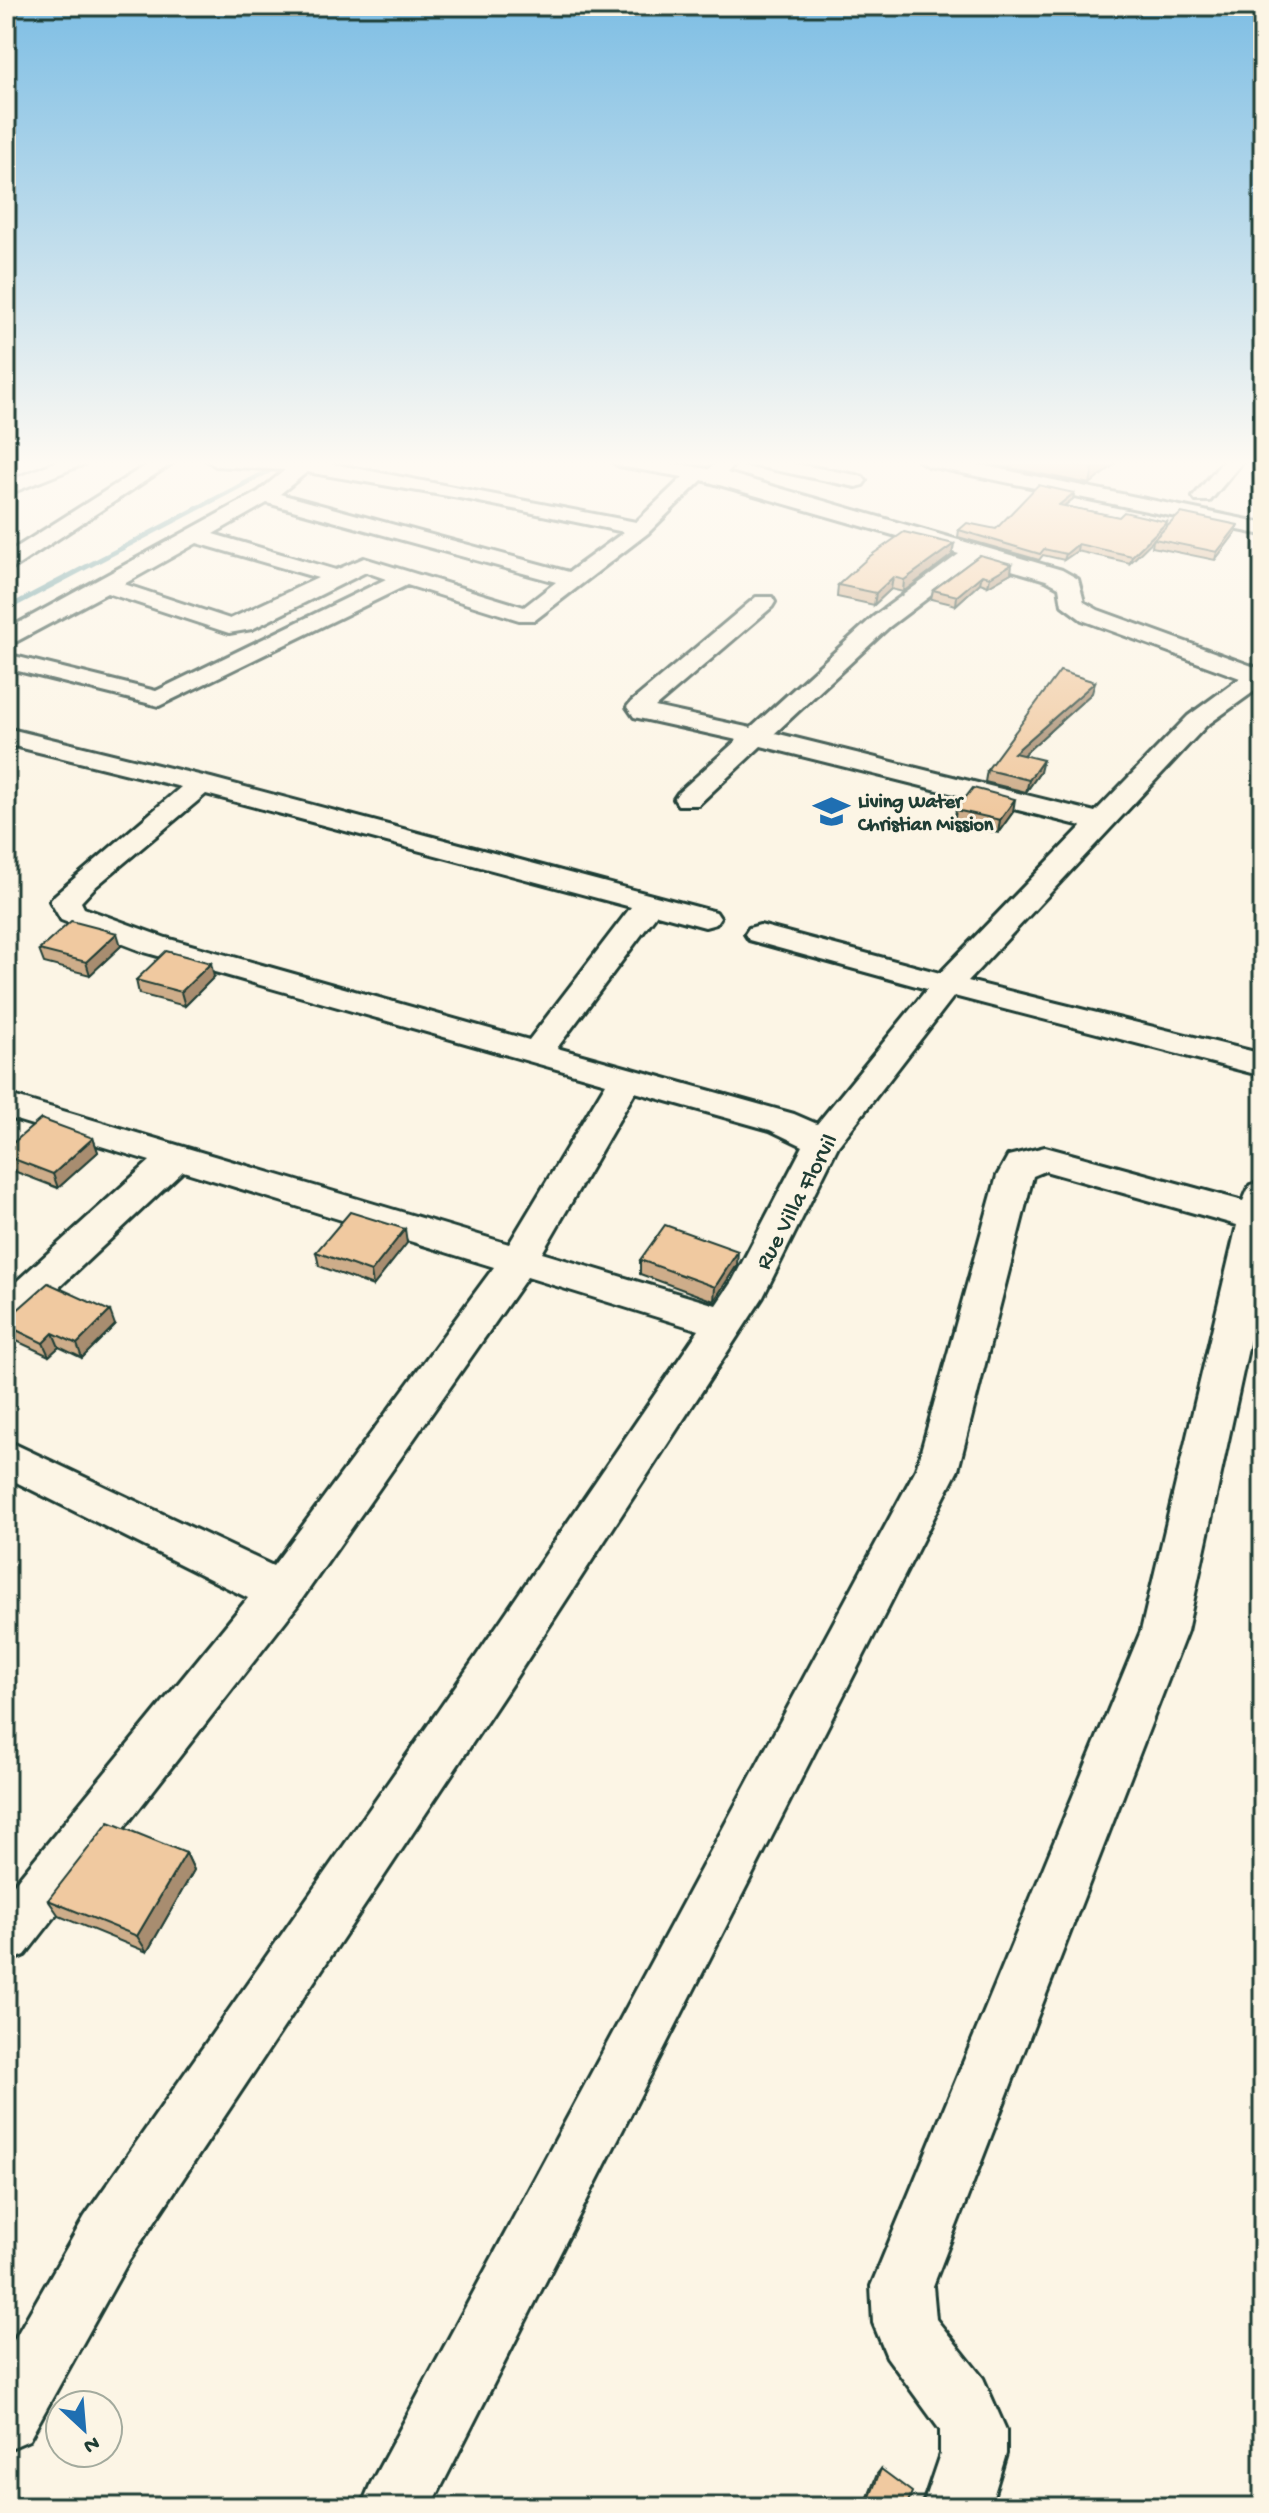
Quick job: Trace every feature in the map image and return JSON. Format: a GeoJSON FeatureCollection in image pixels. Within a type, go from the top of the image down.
{"type":"FeatureCollection","features":[{"type":"Feature","properties":{"kind":"street"},"geometry":{"type":"LineString","coordinates":[[6,640],[115,577]]}},
{"type":"Feature","properties":{"kind":"street"},"geometry":{"type":"LineString","coordinates":[[103,584],[229,626],[244,624],[337,577]]}},
{"type":"Feature","properties":{"kind":"street"},"geometry":{"type":"LineString","coordinates":[[562,577],[572,580]]}},
{"type":"Feature","properties":{"kind":"street"},"geometry":{"type":"LineString","coordinates":[[6,661],[159,699],[405,578],[527,615],[576,577]]}},
{"type":"Feature","properties":{"kind":"street"},"geometry":{"type":"LineString","coordinates":[[688,799],[881,622],[941,577]]}},
{"type":"Feature","properties":{"kind":"street"},"geometry":{"type":"LineString","coordinates":[[1056,577],[1070,584],[1073,605],[1090,615],[1261,677]]}},
{"type":"Feature","properties":{"kind":"street"},"geometry":{"type":"LineString","coordinates":[[764,602],[640,707],[648,715],[754,736],[1100,822]]}},
{"type":"Feature","properties":{"kind":"street","name":"Rue Villa Florvil"},"geometry":{"type":"LineString","coordinates":[[6,2417],[107,2238],[492,1673],[722,1322],[749,1287],[823,1141],[947,985],[1100,822],[1197,721],[1261,677]]}},
{"type":"Feature","properties":{"kind":"street"},"geometry":{"type":"LineString","coordinates":[[6,736],[201,784],[705,918]]}},
{"type":"Feature","properties":{"kind":"street"},"geometry":{"type":"LineString","coordinates":[[201,784],[65,901],[72,914],[155,945],[782,1122],[823,1141]]}},
{"type":"Feature","properties":{"kind":"street"},"geometry":{"type":"LineString","coordinates":[[537,1052],[649,904]]}},
{"type":"Feature","properties":{"kind":"street"},"geometry":{"type":"LineString","coordinates":[[760,934],[1263,1065]]}},
{"type":"Feature","properties":{"kind":"street"},"geometry":{"type":"LineString","coordinates":[[6,1936],[281,1592],[519,1260],[626,1078]]}},
{"type":"Feature","properties":{"kind":"street"},"geometry":{"type":"LineString","coordinates":[[6,1105],[722,1322]]}},
{"type":"Feature","properties":{"kind":"street"},"geometry":{"type":"LineString","coordinates":[[14,1296],[177,1157]]}},
{"type":"Feature","properties":{"kind":"street"},"geometry":{"type":"LineString","coordinates":[[395,2507],[937,1470],[1015,1176],[1021,1165],[1045,1159],[1261,1210],[1164,1631],[902,2286],[908,2333],[949,2387],[971,2424],[974,2447],[956,2507]]}},
{"type":"Feature","properties":{"kind":"street"},"geometry":{"type":"LineString","coordinates":[[6,1457],[281,1592]]}},
{"type":"Feature","properties":{"kind":"building"},"geometry":{"type":"Polygon","coordinates":[[[847,577],[893,577],[876,593],[838,585],[847,577]]]}},
{"type":"Feature","properties":{"kind":"building"},"geometry":{"type":"Polygon","coordinates":[[[950,577],[979,577],[957,596],[933,590],[950,577]]]}},
{"type":"Feature","properties":{"kind":"building"},"geometry":{"type":"Polygon","coordinates":[[[1060,671],[1095,682],[1014,753],[1043,760],[1029,780],[987,770],[1060,671]]]}},
{"type":"Feature","properties":{"kind":"building"},"geometry":{"type":"Polygon","coordinates":[[[973,788],[1015,799],[1000,820],[956,810],[973,788]]]}},
{"type":"Feature","properties":{"kind":"building"},"geometry":{"type":"Polygon","coordinates":[[[71,921],[117,933],[86,962],[39,950],[71,921]]]}},
{"type":"Feature","properties":{"kind":"building"},"geometry":{"type":"Polygon","coordinates":[[[166,951],[211,963],[181,992],[136,980],[166,951]]]}},
{"type":"Feature","properties":{"kind":"building"},"geometry":{"type":"Polygon","coordinates":[[[41,1119],[93,1138],[53,1174],[6,1156],[6,1149],[41,1119]]]}},
{"type":"Feature","properties":{"kind":"building"},"geometry":{"type":"Polygon","coordinates":[[[350,1212],[405,1229],[371,1272],[316,1252],[350,1212]]]}},
{"type":"Feature","properties":{"kind":"building"},"geometry":{"type":"Polygon","coordinates":[[[665,1225],[738,1251],[715,1287],[640,1260],[665,1225]]]}},
{"type":"Feature","properties":{"kind":"building"},"geometry":{"type":"Polygon","coordinates":[[[48,1283],[110,1311],[77,1344],[53,1333],[43,1343],[6,1325],[6,1320],[48,1283]]]}},
{"type":"Feature","properties":{"kind":"building"},"geometry":{"type":"Polygon","coordinates":[[[109,1822],[186,1853],[137,1936],[48,1900],[109,1822]]]}},
{"type":"Feature","properties":{"kind":"building"},"geometry":{"type":"Polygon","coordinates":[[[881,2469],[912,2492],[906,2507],[866,2507],[881,2469]]]}},
{"type":"Feature","properties":{"kind":"waterway"},"geometry":{"type":"LineString","coordinates":[[6,609],[66,577]]}},
{"type":"Feature","properties":{"kind":"place","name":"Living Water Christian Mission"},"geometry":{"type":"Point","coordinates":[832,812]}}]}
